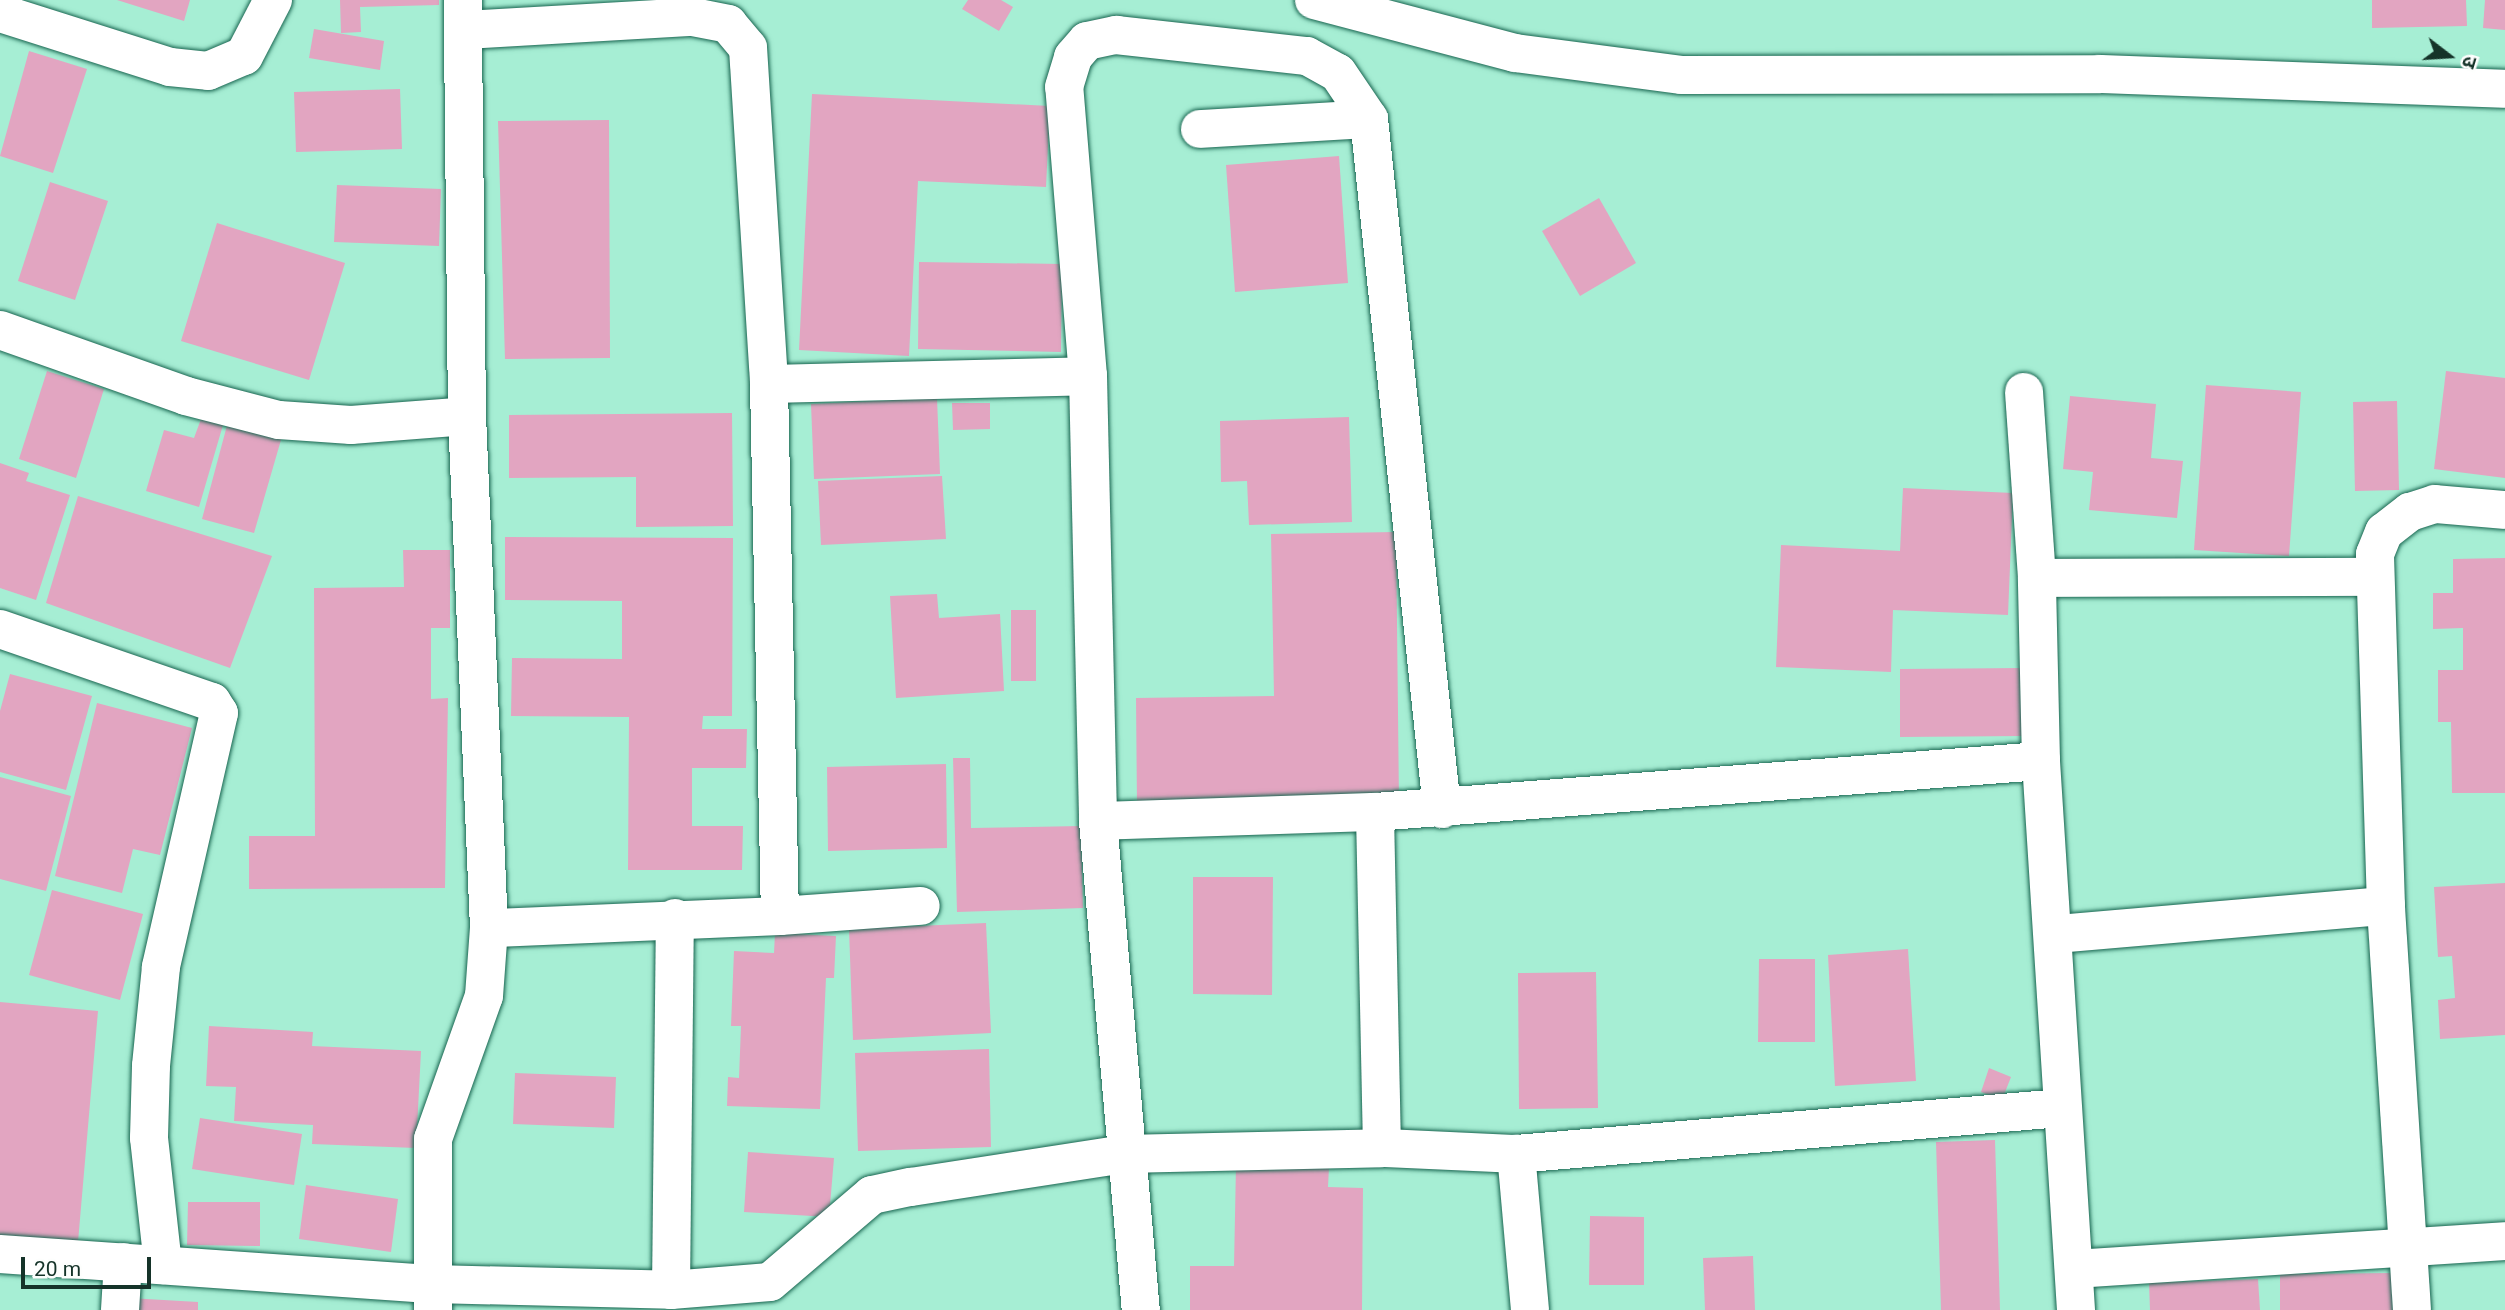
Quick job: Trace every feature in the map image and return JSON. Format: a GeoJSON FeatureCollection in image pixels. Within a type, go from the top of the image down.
{"type":"FeatureCollection","features":[{"type":"Feature","properties":{"kind":"street"},"geometry":{"type":"LineString","coordinates":[[0,13],[170,66],[208,71],[244,56],[273,0]]}},
{"type":"Feature","properties":{"kind":"street"},"geometry":{"type":"LineString","coordinates":[[1314,0],[1515,53],[1681,75],[2100,74],[2505,89]]}},
{"type":"Feature","properties":{"kind":"street"},"geometry":{"type":"LineString","coordinates":[[433,1297],[433,1139],[484,996],[489,928],[467,416],[464,15],[693,17],[728,24],[748,48],[769,384],[780,916]]}},
{"type":"Feature","properties":{"kind":"street"},"geometry":{"type":"LineString","coordinates":[[1141,1310],[1124,1154],[1098,821],[1088,376],[1064,87],[1073,57],[1087,41],[1116,35],[1307,56],[1338,73],[1369,119],[1442,809]]}},
{"type":"Feature","properties":{"kind":"street"},"geometry":{"type":"LineString","coordinates":[[1200,129],[1369,119]]}},
{"type":"Feature","properties":{"kind":"street"},"geometry":{"type":"LineString","coordinates":[[0,330],[186,397],[279,419],[351,425],[467,416]]}},
{"type":"Feature","properties":{"kind":"street"},"geometry":{"type":"LineString","coordinates":[[769,384],[1088,376]]}},
{"type":"Feature","properties":{"kind":"street"},"geometry":{"type":"LineString","coordinates":[[2024,392],[2037,578],[2041,761],[2057,934],[2061,1108],[2076,1310]]}},
{"type":"Feature","properties":{"kind":"street"},"geometry":{"type":"LineString","coordinates":[[2412,1310],[2410,1244],[2386,906],[2374,577],[2384,532],[2410,512],[2435,504],[2505,510]]}},
{"type":"Feature","properties":{"kind":"street"},"geometry":{"type":"LineString","coordinates":[[2037,578],[2374,577]]}},
{"type":"Feature","properties":{"kind":"street"},"geometry":{"type":"LineString","coordinates":[[0,629],[212,702],[219,713],[162,967],[151,1066],[149,1138],[163,1265]]}},
{"type":"Feature","properties":{"kind":"street"},"geometry":{"type":"LineString","coordinates":[[1098,821],[1442,809],[2041,761]]}},
{"type":"Feature","properties":{"kind":"street"},"geometry":{"type":"LineString","coordinates":[[1376,812],[1382,1148]]}},
{"type":"Feature","properties":{"kind":"street"},"geometry":{"type":"LineString","coordinates":[[489,928],[675,918],[780,916],[921,906]]}},
{"type":"Feature","properties":{"kind":"street"},"geometry":{"type":"LineString","coordinates":[[2057,934],[2386,906]]}},
{"type":"Feature","properties":{"kind":"street"},"geometry":{"type":"LineString","coordinates":[[671,1290],[675,918]]}},
{"type":"Feature","properties":{"kind":"street"},"geometry":{"type":"LineString","coordinates":[[0,1254],[163,1265],[433,1297],[671,1290],[770,1282],[872,1195],[1124,1154],[1382,1148],[1516,1154],[2061,1108]]}},
{"type":"Feature","properties":{"kind":"street"},"geometry":{"type":"LineString","coordinates":[[1516,1154],[1530,1310]]}},
{"type":"Feature","properties":{"kind":"street"},"geometry":{"type":"LineString","coordinates":[[2074,1269],[2410,1244],[2505,1241]]}},
{"type":"Feature","properties":{"kind":"street"},"geometry":{"type":"LineString","coordinates":[[120,1310],[122,1262]]}},
{"type":"Feature","properties":{"kind":"building"},"geometry":{"type":"Polygon","coordinates":[[[117,0],[190,0],[184,21],[117,0]]]}},
{"type":"Feature","properties":{"kind":"building"},"geometry":{"type":"Polygon","coordinates":[[[340,0],[439,0],[439,5],[360,7],[361,32],[341,33],[340,0]]]}},
{"type":"Feature","properties":{"kind":"building"},"geometry":{"type":"Polygon","coordinates":[[[968,0],[1001,0],[1013,7],[999,31],[962,9],[968,0]]]}},
{"type":"Feature","properties":{"kind":"building"},"geometry":{"type":"Polygon","coordinates":[[[2372,0],[2466,0],[2467,26],[2372,28],[2372,0]]]}},
{"type":"Feature","properties":{"kind":"building"},"geometry":{"type":"Polygon","coordinates":[[[2485,0],[2505,0],[2505,30],[2483,28],[2485,0]]]}},
{"type":"Feature","properties":{"kind":"building"},"geometry":{"type":"Polygon","coordinates":[[[314,29],[384,41],[380,70],[309,58],[314,29]]]}},
{"type":"Feature","properties":{"kind":"building"},"geometry":{"type":"Polygon","coordinates":[[[29,51],[87,69],[53,173],[0,156],[29,51]]]}},
{"type":"Feature","properties":{"kind":"building"},"geometry":{"type":"Polygon","coordinates":[[[400,89],[402,149],[296,152],[294,92],[400,89]]]}},
{"type":"Feature","properties":{"kind":"building"},"geometry":{"type":"Polygon","coordinates":[[[812,94],[1050,106],[1046,187],[918,181],[909,356],[799,350],[812,94]]]}},
{"type":"Feature","properties":{"kind":"building"},"geometry":{"type":"Polygon","coordinates":[[[609,120],[610,358],[505,359],[498,121],[609,120]]]}},
{"type":"Feature","properties":{"kind":"building"},"geometry":{"type":"Polygon","coordinates":[[[1339,156],[1348,283],[1235,292],[1226,165],[1339,156]]]}},
{"type":"Feature","properties":{"kind":"building"},"geometry":{"type":"Polygon","coordinates":[[[50,182],[108,201],[75,300],[18,281],[50,182]]]}},
{"type":"Feature","properties":{"kind":"building"},"geometry":{"type":"Polygon","coordinates":[[[337,185],[441,189],[439,246],[334,242],[337,185]]]}},
{"type":"Feature","properties":{"kind":"building"},"geometry":{"type":"Polygon","coordinates":[[[1599,198],[1636,263],[1580,296],[1542,231],[1599,198]]]}},
{"type":"Feature","properties":{"kind":"building"},"geometry":{"type":"Polygon","coordinates":[[[217,223],[345,263],[309,380],[181,341],[217,223]]]}},
{"type":"Feature","properties":{"kind":"building"},"geometry":{"type":"Polygon","coordinates":[[[919,262],[1062,264],[1061,352],[918,349],[919,262]]]}},
{"type":"Feature","properties":{"kind":"building"},"geometry":{"type":"Polygon","coordinates":[[[47,371],[104,389],[76,478],[19,459],[47,371]]]}},
{"type":"Feature","properties":{"kind":"building"},"geometry":{"type":"Polygon","coordinates":[[[2446,371],[2505,378],[2505,478],[2434,469],[2446,371]]]}},
{"type":"Feature","properties":{"kind":"building"},"geometry":{"type":"Polygon","coordinates":[[[2206,385],[2301,392],[2289,556],[2194,550],[2206,385]]]}},
{"type":"Feature","properties":{"kind":"building"},"geometry":{"type":"Polygon","coordinates":[[[2070,396],[2156,404],[2151,458],[2183,461],[2177,518],[2089,510],[2093,472],[2063,469],[2070,396]]]}},
{"type":"Feature","properties":{"kind":"building"},"geometry":{"type":"Polygon","coordinates":[[[937,398],[940,474],[814,479],[811,404],[937,398]]]}},
{"type":"Feature","properties":{"kind":"building"},"geometry":{"type":"Polygon","coordinates":[[[2397,401],[2399,490],[2355,491],[2353,402],[2397,401]]]}},
{"type":"Feature","properties":{"kind":"building"},"geometry":{"type":"Polygon","coordinates":[[[952,403],[990,403],[990,429],[953,430],[952,403]]]}},
{"type":"Feature","properties":{"kind":"building"},"geometry":{"type":"Polygon","coordinates":[[[732,413],[733,526],[636,527],[636,477],[509,478],[509,415],[732,413]]]}},
{"type":"Feature","properties":{"kind":"building"},"geometry":{"type":"Polygon","coordinates":[[[1349,417],[1352,522],[1249,525],[1247,481],[1221,482],[1220,421],[1349,417]]]}},
{"type":"Feature","properties":{"kind":"building"},"geometry":{"type":"Polygon","coordinates":[[[229,418],[283,433],[254,533],[202,519],[229,418]]]}},
{"type":"Feature","properties":{"kind":"building"},"geometry":{"type":"Polygon","coordinates":[[[201,419],[223,425],[199,507],[146,491],[164,430],[194,438],[201,419]]]}},
{"type":"Feature","properties":{"kind":"building"},"geometry":{"type":"Polygon","coordinates":[[[0,463],[29,473],[26,481],[70,495],[36,600],[0,588],[0,463]]]}},
{"type":"Feature","properties":{"kind":"building"},"geometry":{"type":"Polygon","coordinates":[[[942,476],[946,539],[821,545],[818,481],[942,476]]]}},
{"type":"Feature","properties":{"kind":"building"},"geometry":{"type":"Polygon","coordinates":[[[1903,488],[2013,493],[2008,615],[1893,610],[1891,672],[1776,667],[1781,545],[1900,551],[1903,488]]]}},
{"type":"Feature","properties":{"kind":"building"},"geometry":{"type":"Polygon","coordinates":[[[78,496],[272,556],[230,668],[46,603],[78,496]]]}},
{"type":"Feature","properties":{"kind":"building"},"geometry":{"type":"Polygon","coordinates":[[[1396,532],[1399,803],[1137,807],[1136,698],[1274,696],[1271,534],[1396,532]]]}},
{"type":"Feature","properties":{"kind":"building"},"geometry":{"type":"Polygon","coordinates":[[[505,537],[733,538],[732,716],[703,716],[702,729],[747,729],[746,768],[692,768],[692,826],[743,826],[742,870],[628,870],[629,717],[511,716],[512,658],[622,659],[622,601],[505,600],[505,537]]]}},
{"type":"Feature","properties":{"kind":"building"},"geometry":{"type":"Polygon","coordinates":[[[403,550],[450,550],[450,628],[431,628],[431,699],[448,698],[445,888],[249,889],[249,836],[315,836],[314,588],[404,587],[403,550]]]}},
{"type":"Feature","properties":{"kind":"building"},"geometry":{"type":"Polygon","coordinates":[[[2505,558],[2505,793],[2452,793],[2451,722],[2438,722],[2438,670],[2463,670],[2463,628],[2433,629],[2433,593],[2453,593],[2453,559],[2505,558]]]}},
{"type":"Feature","properties":{"kind":"building"},"geometry":{"type":"Polygon","coordinates":[[[937,594],[939,618],[1000,614],[1004,691],[896,698],[890,596],[937,594]]]}},
{"type":"Feature","properties":{"kind":"building"},"geometry":{"type":"Polygon","coordinates":[[[1011,610],[1036,610],[1036,681],[1011,681],[1011,610]]]}},
{"type":"Feature","properties":{"kind":"building"},"geometry":{"type":"Polygon","coordinates":[[[2023,668],[2024,736],[1900,737],[1900,669],[2023,668]]]}},
{"type":"Feature","properties":{"kind":"building"},"geometry":{"type":"Polygon","coordinates":[[[10,674],[92,696],[66,790],[0,772],[0,711],[10,674]]]}},
{"type":"Feature","properties":{"kind":"building"},"geometry":{"type":"Polygon","coordinates":[[[97,703],[192,728],[160,855],[133,849],[122,893],[55,876],[97,703]]]}},
{"type":"Feature","properties":{"kind":"building"},"geometry":{"type":"Polygon","coordinates":[[[953,758],[970,758],[971,828],[1081,826],[1083,908],[957,912],[953,758]]]}},
{"type":"Feature","properties":{"kind":"building"},"geometry":{"type":"Polygon","coordinates":[[[946,764],[947,848],[828,851],[827,767],[946,764]]]}},
{"type":"Feature","properties":{"kind":"building"},"geometry":{"type":"Polygon","coordinates":[[[0,777],[71,796],[46,891],[0,879],[0,777]]]}},
{"type":"Feature","properties":{"kind":"building"},"geometry":{"type":"Polygon","coordinates":[[[1193,877],[1273,877],[1272,995],[1193,994],[1193,877]]]}},
{"type":"Feature","properties":{"kind":"building"},"geometry":{"type":"Polygon","coordinates":[[[2505,883],[2505,1035],[2440,1039],[2438,1000],[2455,998],[2452,956],[2438,957],[2434,887],[2505,883]]]}},
{"type":"Feature","properties":{"kind":"building"},"geometry":{"type":"Polygon","coordinates":[[[52,890],[143,914],[120,1000],[29,975],[52,890]]]}},
{"type":"Feature","properties":{"kind":"building"},"geometry":{"type":"Polygon","coordinates":[[[986,923],[991,1033],[853,1040],[849,929],[986,923]]]}},
{"type":"Feature","properties":{"kind":"building"},"geometry":{"type":"Polygon","coordinates":[[[775,933],[836,936],[834,978],[826,978],[820,1109],[727,1106],[728,1077],[739,1078],[741,1026],[731,1026],[734,951],[774,953],[775,933]]]}},
{"type":"Feature","properties":{"kind":"building"},"geometry":{"type":"Polygon","coordinates":[[[1908,949],[1916,1081],[1835,1086],[1828,955],[1908,949]]]}},
{"type":"Feature","properties":{"kind":"building"},"geometry":{"type":"Polygon","coordinates":[[[1759,959],[1815,959],[1815,1042],[1758,1042],[1759,959]]]}},
{"type":"Feature","properties":{"kind":"building"},"geometry":{"type":"Polygon","coordinates":[[[1596,972],[1598,1108],[1519,1109],[1518,973],[1596,972]]]}},
{"type":"Feature","properties":{"kind":"building"},"geometry":{"type":"Polygon","coordinates":[[[0,1002],[98,1011],[78,1242],[0,1238],[0,1002]]]}},
{"type":"Feature","properties":{"kind":"building"},"geometry":{"type":"Polygon","coordinates":[[[209,1026],[313,1032],[312,1046],[421,1051],[416,1148],[312,1144],[313,1125],[234,1121],[236,1087],[206,1086],[209,1026]]]}},
{"type":"Feature","properties":{"kind":"building"},"geometry":{"type":"Polygon","coordinates":[[[989,1049],[991,1147],[858,1151],[855,1053],[989,1049]]]}},
{"type":"Feature","properties":{"kind":"building"},"geometry":{"type":"Polygon","coordinates":[[[1989,1068],[2011,1077],[2002,1100],[1981,1092],[1989,1068]]]}},
{"type":"Feature","properties":{"kind":"building"},"geometry":{"type":"Polygon","coordinates":[[[515,1073],[616,1077],[614,1128],[513,1124],[515,1073]]]}},
{"type":"Feature","properties":{"kind":"building"},"geometry":{"type":"Polygon","coordinates":[[[200,1118],[302,1134],[294,1185],[192,1169],[200,1118]]]}},
{"type":"Feature","properties":{"kind":"building"},"geometry":{"type":"Polygon","coordinates":[[[1995,1140],[2000,1310],[1941,1310],[1936,1142],[1995,1140]]]}},
{"type":"Feature","properties":{"kind":"building"},"geometry":{"type":"Polygon","coordinates":[[[748,1152],[834,1158],[829,1217],[744,1212],[748,1152]]]}},
{"type":"Feature","properties":{"kind":"building"},"geometry":{"type":"Polygon","coordinates":[[[1236,1165],[1329,1167],[1328,1187],[1363,1188],[1362,1310],[1190,1310],[1190,1266],[1234,1266],[1236,1165]]]}},
{"type":"Feature","properties":{"kind":"building"},"geometry":{"type":"Polygon","coordinates":[[[306,1185],[398,1199],[391,1252],[299,1239],[306,1185]]]}},
{"type":"Feature","properties":{"kind":"building"},"geometry":{"type":"Polygon","coordinates":[[[188,1202],[260,1202],[260,1246],[187,1245],[188,1202]]]}},
{"type":"Feature","properties":{"kind":"building"},"geometry":{"type":"Polygon","coordinates":[[[1590,1216],[1644,1217],[1644,1285],[1589,1285],[1590,1216]]]}},
{"type":"Feature","properties":{"kind":"building"},"geometry":{"type":"Polygon","coordinates":[[[1753,1256],[1755,1310],[1705,1310],[1703,1258],[1753,1256]]]}},
{"type":"Feature","properties":{"kind":"building"},"geometry":{"type":"Polygon","coordinates":[[[2395,1273],[2395,1310],[2280,1310],[2280,1274],[2395,1273]]]}},
{"type":"Feature","properties":{"kind":"building"},"geometry":{"type":"Polygon","coordinates":[[[2258,1279],[2260,1310],[2150,1310],[2149,1283],[2258,1279]]]}},
{"type":"Feature","properties":{"kind":"building"},"geometry":{"type":"Polygon","coordinates":[[[129,1298],[198,1302],[198,1310],[128,1310],[129,1298]]]}}]}
